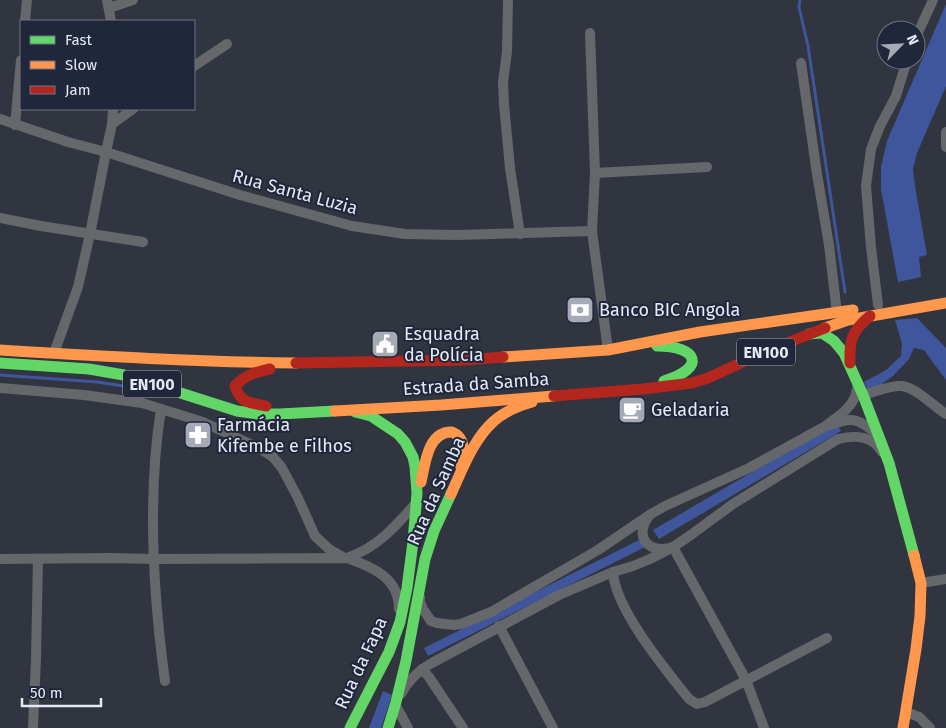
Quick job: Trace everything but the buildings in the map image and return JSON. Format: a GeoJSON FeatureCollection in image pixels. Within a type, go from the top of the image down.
{"type":"FeatureCollection","features":[{"type":"Feature","properties":{"kind":"main road","name":"Estrada da Samba"},"geometry":{"type":"LineString","coordinates":[[919,303],[946,294]]}},
{"type":"Feature","properties":{"kind":"main road","name":"Estrada da Samba"},"geometry":{"type":"LineString","coordinates":[[0,350],[123,358],[301,364],[465,360],[608,350],[700,332],[885,307],[919,303],[946,303]]}},
{"type":"Feature","properties":{"kind":"main road","name":"Estrada da Samba"},"geometry":{"type":"LineString","coordinates":[[0,363],[89,369],[124,375],[237,411],[258,414],[441,405],[643,389],[692,383],[708,378],[809,334],[848,320],[870,316],[885,307]]}},
{"type":"Feature","properties":{"kind":"main road"},"geometry":{"type":"LineString","coordinates":[[850,366],[852,335],[860,324],[870,316]]}},
{"type":"Feature","properties":{"kind":"main road"},"geometry":{"type":"LineString","coordinates":[[809,334],[822,333],[834,341],[844,353],[850,366],[889,463],[921,583],[916,649],[903,728]]}},
{"type":"Feature","properties":{"kind":"main road"},"geometry":{"type":"LineString","coordinates":[[635,346],[668,346],[683,349],[692,359],[686,372],[643,389]]}},
{"type":"Feature","properties":{"kind":"main road"},"geometry":{"type":"LineString","coordinates":[[301,364],[249,373],[235,386],[238,395],[245,401],[302,413]]}},
{"type":"Feature","properties":{"kind":"main road","name":"Rua da Samba"},"geometry":{"type":"LineString","coordinates":[[390,723],[407,660],[427,550],[448,500],[476,442],[494,420],[504,412],[519,405],[549,397]]}},
{"type":"Feature","properties":{"kind":"main road","name":"Rua da Fapa"},"geometry":{"type":"LineString","coordinates":[[349,410],[371,416],[398,434],[412,457],[417,478],[413,542],[400,622],[389,652],[350,728]]}},
{"type":"Feature","properties":{"kind":"main road"},"geometry":{"type":"LineString","coordinates":[[416,503],[428,452],[433,442],[442,433],[452,431],[459,437],[463,448],[459,469],[448,500]]}},
{"type":"Feature","properties":{"kind":"street"},"geometry":{"type":"LineString","coordinates":[[25,20],[27,0]]}},
{"type":"Feature","properties":{"kind":"street"},"geometry":{"type":"LineString","coordinates":[[111,20],[108,4],[133,0]]}},
{"type":"Feature","properties":{"kind":"street"},"geometry":{"type":"LineString","coordinates":[[508,0],[507,52],[503,82],[504,104],[510,168],[520,234]]}},
{"type":"Feature","properties":{"kind":"street"},"geometry":{"type":"LineString","coordinates":[[924,20],[933,0]]}},
{"type":"Feature","properties":{"kind":"street"},"geometry":{"type":"LineString","coordinates":[[590,32],[595,173],[592,231],[608,350]]}},
{"type":"Feature","properties":{"kind":"street"},"geometry":{"type":"LineString","coordinates":[[195,65],[227,44]]}},
{"type":"Feature","properties":{"kind":"street"},"geometry":{"type":"LineString","coordinates":[[801,63],[829,245],[837,313]]}},
{"type":"Feature","properties":{"kind":"street"},"geometry":{"type":"LineString","coordinates":[[885,307],[871,247],[866,186],[872,149],[880,126],[896,96],[904,70]]}},
{"type":"Feature","properties":{"kind":"street"},"geometry":{"type":"LineString","coordinates":[[15,125],[20,71]]}},
{"type":"Feature","properties":{"kind":"street"},"geometry":{"type":"LineString","coordinates":[[54,353],[78,288],[112,124],[113,110]]}},
{"type":"Feature","properties":{"kind":"street"},"geometry":{"type":"LineString","coordinates":[[112,124],[132,110]]}},
{"type":"Feature","properties":{"kind":"street","name":"Rua Santa Luzia"},"geometry":{"type":"LineString","coordinates":[[0,119],[240,195],[352,226],[405,234],[520,234],[592,231]]}},
{"type":"Feature","properties":{"kind":"street"},"geometry":{"type":"LineString","coordinates":[[946,132],[946,147]]}},
{"type":"Feature","properties":{"kind":"street"},"geometry":{"type":"LineString","coordinates":[[595,173],[707,167]]}},
{"type":"Feature","properties":{"kind":"street"},"geometry":{"type":"LineString","coordinates":[[0,218],[143,242]]}},
{"type":"Feature","properties":{"kind":"street"},"geometry":{"type":"LineString","coordinates":[[420,583],[420,602],[431,621],[445,625],[461,624],[490,612],[545,582],[665,506],[749,468],[824,427],[844,412],[860,390],[903,386],[913,390],[946,414]]}},
{"type":"Feature","properties":{"kind":"street"},"geometry":{"type":"LineString","coordinates":[[0,388],[84,395],[142,403],[203,422],[261,448],[273,457],[282,468],[315,536],[328,549],[372,568],[392,584],[398,595],[400,608],[396,632]]}},
{"type":"Feature","properties":{"kind":"street"},"geometry":{"type":"LineString","coordinates":[[161,409],[154,470],[154,560],[158,622],[165,682]]}},
{"type":"Feature","properties":{"kind":"street"},"geometry":{"type":"LineString","coordinates":[[824,427],[850,420],[866,425],[879,439]]}},
{"type":"Feature","properties":{"kind":"street"},"geometry":{"type":"LineString","coordinates":[[390,723],[404,688],[422,669],[499,626],[560,595],[613,572],[650,559],[673,547],[733,504],[838,439],[853,436],[872,441],[879,447],[889,463]]}},
{"type":"Feature","properties":{"kind":"street"},"geometry":{"type":"LineString","coordinates":[[0,558],[154,560],[347,558],[356,555],[388,534],[416,503]]}},
{"type":"Feature","properties":{"kind":"street"},"geometry":{"type":"LineString","coordinates":[[651,514],[645,521],[642,533],[647,543],[656,549],[673,547]]}},
{"type":"Feature","properties":{"kind":"street"},"geometry":{"type":"LineString","coordinates":[[673,547],[746,680],[764,728]]}},
{"type":"Feature","properties":{"kind":"street"},"geometry":{"type":"LineString","coordinates":[[33,728],[38,559]]}},
{"type":"Feature","properties":{"kind":"street"},"geometry":{"type":"LineString","coordinates":[[613,572],[613,580],[627,613],[646,642],[689,699],[697,704],[827,638]]}},
{"type":"Feature","properties":{"kind":"street"},"geometry":{"type":"LineString","coordinates":[[921,583],[946,579]]}},
{"type":"Feature","properties":{"kind":"street"},"geometry":{"type":"LineString","coordinates":[[499,626],[553,728]]}},
{"type":"Feature","properties":{"kind":"street"},"geometry":{"type":"LineString","coordinates":[[422,669],[463,728]]}},
{"type":"Feature","properties":{"kind":"street"},"geometry":{"type":"LineString","coordinates":[[396,706],[408,728]]}},
{"type":"Feature","properties":{"kind":"street"},"geometry":{"type":"LineString","coordinates":[[906,712],[919,717],[930,728]]}},
{"type":"Feature","properties":{"kind":"water"},"geometry":{"type":"Polygon","coordinates":[[[946,4],[946,86],[917,153],[913,169],[927,255],[919,257],[921,277],[898,282],[881,189],[881,167],[887,141],[918,70],[926,70],[926,50],[946,4]]]}},
{"type":"Feature","properties":{"kind":"water"},"geometry":{"type":"Polygon","coordinates":[[[917,318],[946,348],[946,380],[924,350],[914,348],[909,359],[893,376],[869,393],[864,382],[886,370],[901,356],[902,344],[895,320],[917,318]]]}},
{"type":"Feature","properties":{"kind":"water"},"geometry":{"type":"Polygon","coordinates":[[[836,423],[841,431],[659,539],[653,530],[836,423]]]}},
{"type":"Feature","properties":{"kind":"water"},"geometry":{"type":"Polygon","coordinates":[[[641,539],[645,547],[428,656],[424,648],[641,539]]]}},
{"type":"Feature","properties":{"kind":"water"},"geometry":{"type":"Polygon","coordinates":[[[383,691],[392,695],[381,728],[369,728],[383,691]]]}},
{"type":"Feature","properties":{"kind":"waterway"},"geometry":{"type":"LineString","coordinates":[[800,0],[799,7],[808,46],[845,292]]}},
{"type":"Feature","properties":{"kind":"waterway"},"geometry":{"type":"LineString","coordinates":[[0,375],[97,382],[124,386],[147,394]]}},
{"type":"Feature","properties":{"kind":"traffic: fast"},"geometry":{"type":"LineString","coordinates":[[809,334],[822,333],[834,341],[844,353],[863,395],[889,463],[914,555]]}},
{"type":"Feature","properties":{"kind":"traffic: fast"},"geometry":{"type":"LineString","coordinates":[[657,346],[681,350],[689,354],[692,359],[687,370],[678,376],[664,381]]}},
{"type":"Feature","properties":{"kind":"traffic: fast"},"geometry":{"type":"LineString","coordinates":[[0,363],[89,369],[124,375],[237,411],[258,414],[335,411]]}},
{"type":"Feature","properties":{"kind":"traffic: fast"},"geometry":{"type":"LineString","coordinates":[[350,728],[389,652],[400,622],[407,588],[417,493],[413,457],[405,442],[398,434],[371,416],[355,412]]}},
{"type":"Feature","properties":{"kind":"traffic: fast"},"geometry":{"type":"LineString","coordinates":[[388,728],[406,661],[425,559],[434,531],[451,494]]}},
{"type":"Feature","properties":{"kind":"traffic: slow"},"geometry":{"type":"LineString","coordinates":[[825,328],[848,320],[946,303]]}},
{"type":"Feature","properties":{"kind":"traffic: slow"},"geometry":{"type":"LineString","coordinates":[[503,357],[608,350],[700,332],[853,310]]}},
{"type":"Feature","properties":{"kind":"traffic: slow"},"geometry":{"type":"LineString","coordinates":[[0,350],[185,360],[296,363]]}},
{"type":"Feature","properties":{"kind":"traffic: slow"},"geometry":{"type":"LineString","coordinates":[[335,411],[554,396]]}},
{"type":"Feature","properties":{"kind":"traffic: slow"},"geometry":{"type":"LineString","coordinates":[[451,494],[469,455],[487,428],[498,417],[532,402]]}},
{"type":"Feature","properties":{"kind":"traffic: slow"},"geometry":{"type":"LineString","coordinates":[[421,482],[429,450],[438,437],[444,433],[452,432],[460,438],[463,446],[460,465]]}},
{"type":"Feature","properties":{"kind":"traffic: slow"},"geometry":{"type":"LineString","coordinates":[[903,728],[920,616],[921,583],[914,555]]}},
{"type":"Feature","properties":{"kind":"traffic: jam"},"geometry":{"type":"LineString","coordinates":[[850,363],[850,348],[855,331],[870,316]]}},
{"type":"Feature","properties":{"kind":"traffic: jam"},"geometry":{"type":"LineString","coordinates":[[554,396],[692,383],[825,328]]}},
{"type":"Feature","properties":{"kind":"traffic: jam"},"geometry":{"type":"LineString","coordinates":[[296,363],[465,360],[503,357]]}},
{"type":"Feature","properties":{"kind":"traffic: jam"},"geometry":{"type":"LineString","coordinates":[[266,406],[246,401],[237,392],[235,386],[251,374],[270,369]]}},
{"type":"Feature","properties":{"kind":"place","name":"Banco BIC Angola"},"geometry":{"type":"Point","coordinates":[580,310]}},
{"type":"Feature","properties":{"kind":"place","name":"Esquadra da Polícia"},"geometry":{"type":"Point","coordinates":[385,344]}},
{"type":"Feature","properties":{"kind":"place","name":"Geladaria"},"geometry":{"type":"Point","coordinates":[632,410]}},
{"type":"Feature","properties":{"kind":"place","name":"Farmácia Kifembe e Filhos"},"geometry":{"type":"Point","coordinates":[198,435]}}]}
